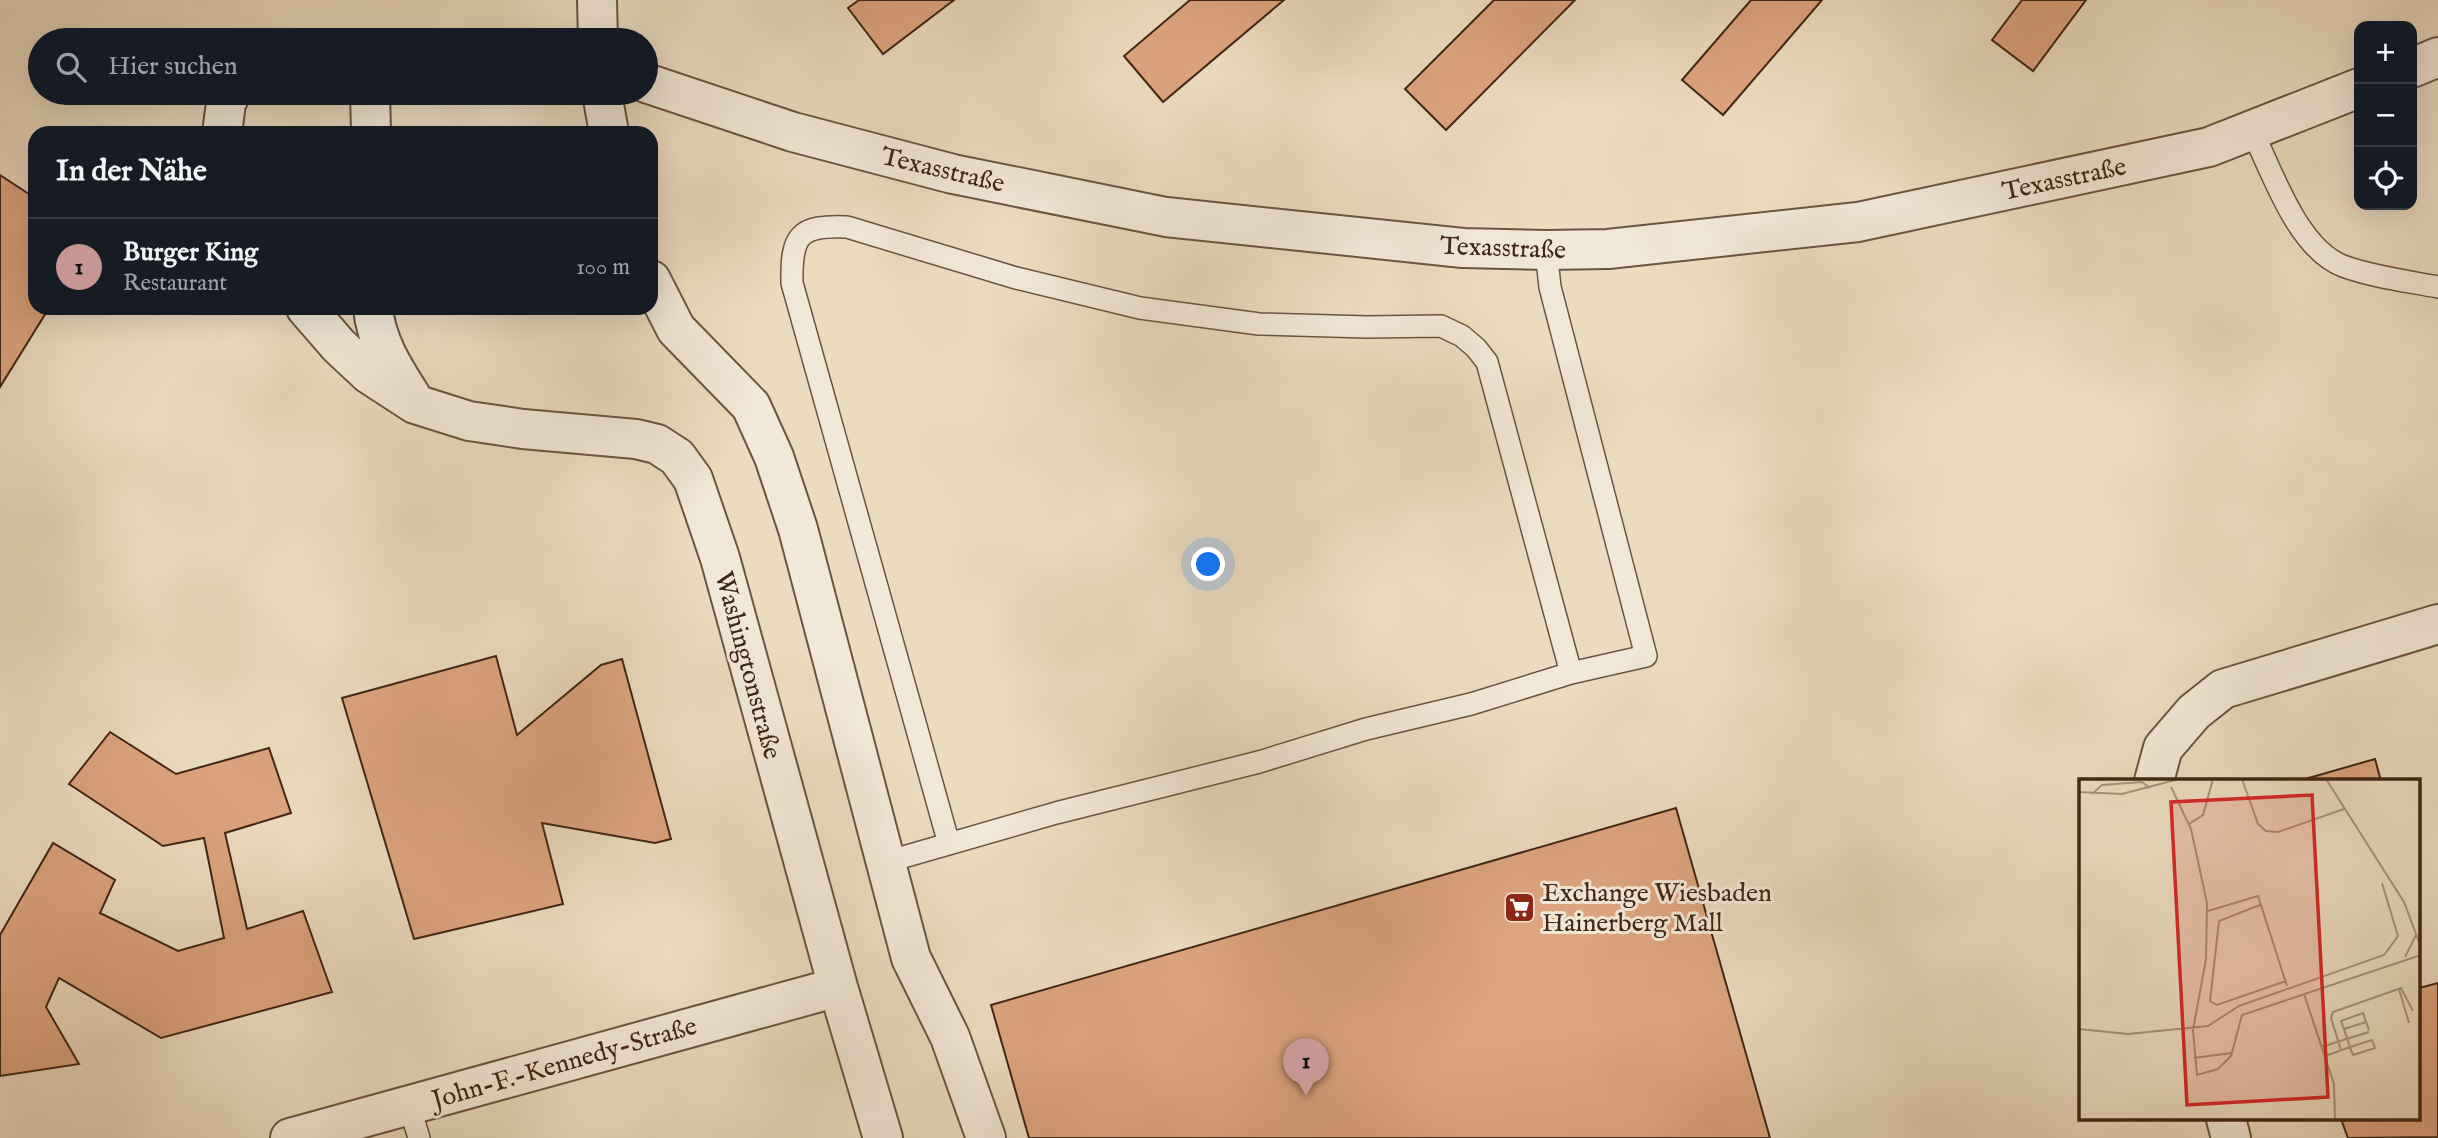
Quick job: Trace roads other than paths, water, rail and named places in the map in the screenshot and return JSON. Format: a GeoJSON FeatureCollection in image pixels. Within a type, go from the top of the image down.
{"type":"FeatureCollection","features":[{"type":"Feature","properties":{"kind":"street"},"geometry":{"type":"LineString","coordinates":[[597,0],[598,28]]}},
{"type":"Feature","properties":{"kind":"street"},"geometry":{"type":"LineString","coordinates":[[2417,66],[2438,57]]}},
{"type":"Feature","properties":{"kind":"street","name":"Texasstraße"},"geometry":{"type":"LineString","coordinates":[[658,87],[793,132],[953,174],[1166,217],[1463,248],[1546,250],[1608,249],[1858,222],[2209,148],[2354,90]]}},
{"type":"Feature","properties":{"kind":"street"},"geometry":{"type":"LineString","coordinates":[[223,126],[226,105]]}},
{"type":"Feature","properties":{"kind":"street"},"geometry":{"type":"LineString","coordinates":[[370,105],[371,126]]}},
{"type":"Feature","properties":{"kind":"street"},"geometry":{"type":"LineString","coordinates":[[604,105],[609,126]]}},
{"type":"Feature","properties":{"kind":"street"},"geometry":{"type":"LineString","coordinates":[[658,294],[676,329],[751,406],[774,457],[798,529],[911,958],[950,1037],[986,1138]]}},
{"type":"Feature","properties":{"kind":"street","name":"Washingtonstraße"},"geometry":{"type":"LineString","coordinates":[[312,315],[339,346],[369,374],[415,404],[482,423],[636,439],[657,444],[677,457],[693,479],[720,558],[838,987],[883,1138]]}},
{"type":"Feature","properties":{"kind":"street"},"geometry":{"type":"LineString","coordinates":[[374,315],[386,356],[415,404]]}},
{"type":"Feature","properties":{"kind":"street"},"geometry":{"type":"LineString","coordinates":[[2155,779],[2163,748],[2194,712],[2223,689],[2438,624]]}},
{"type":"Feature","properties":{"kind":"street","name":"John-F.-Kennedy-Straße"},"geometry":{"type":"LineString","coordinates":[[290,1138],[414,1121],[838,987]]}},
{"type":"Feature","properties":{"kind":"street"},"geometry":{"type":"LineString","coordinates":[[2226,1120],[2231,1138]]}},
{"type":"Feature","properties":{"kind":"lane"},"geometry":{"type":"LineString","coordinates":[[2252,131],[2301,231],[2322,253],[2342,265],[2438,287]]}},
{"type":"Feature","properties":{"kind":"lane"},"geometry":{"type":"LineString","coordinates":[[949,844],[792,283],[791,258],[796,240],[809,230],[824,226],[847,227],[1016,278],[1140,308],[1259,324],[1441,326],[1462,336],[1487,362],[1571,673]]}},
{"type":"Feature","properties":{"kind":"lane"},"geometry":{"type":"LineString","coordinates":[[886,862],[1056,813],[1259,762],[1367,729],[1471,704],[1571,673],[1646,656],[1550,287],[1546,250]]}},
{"type":"Feature","properties":{"kind":"place","name":"Exchange Wiesbaden Hainerberg Mall"},"geometry":{"type":"Point","coordinates":[1519,907]}},
{"type":"Feature","properties":{"kind":"place","name":"Burger King"},"geometry":{"type":"Point","coordinates":[1306,1096]}}]}
